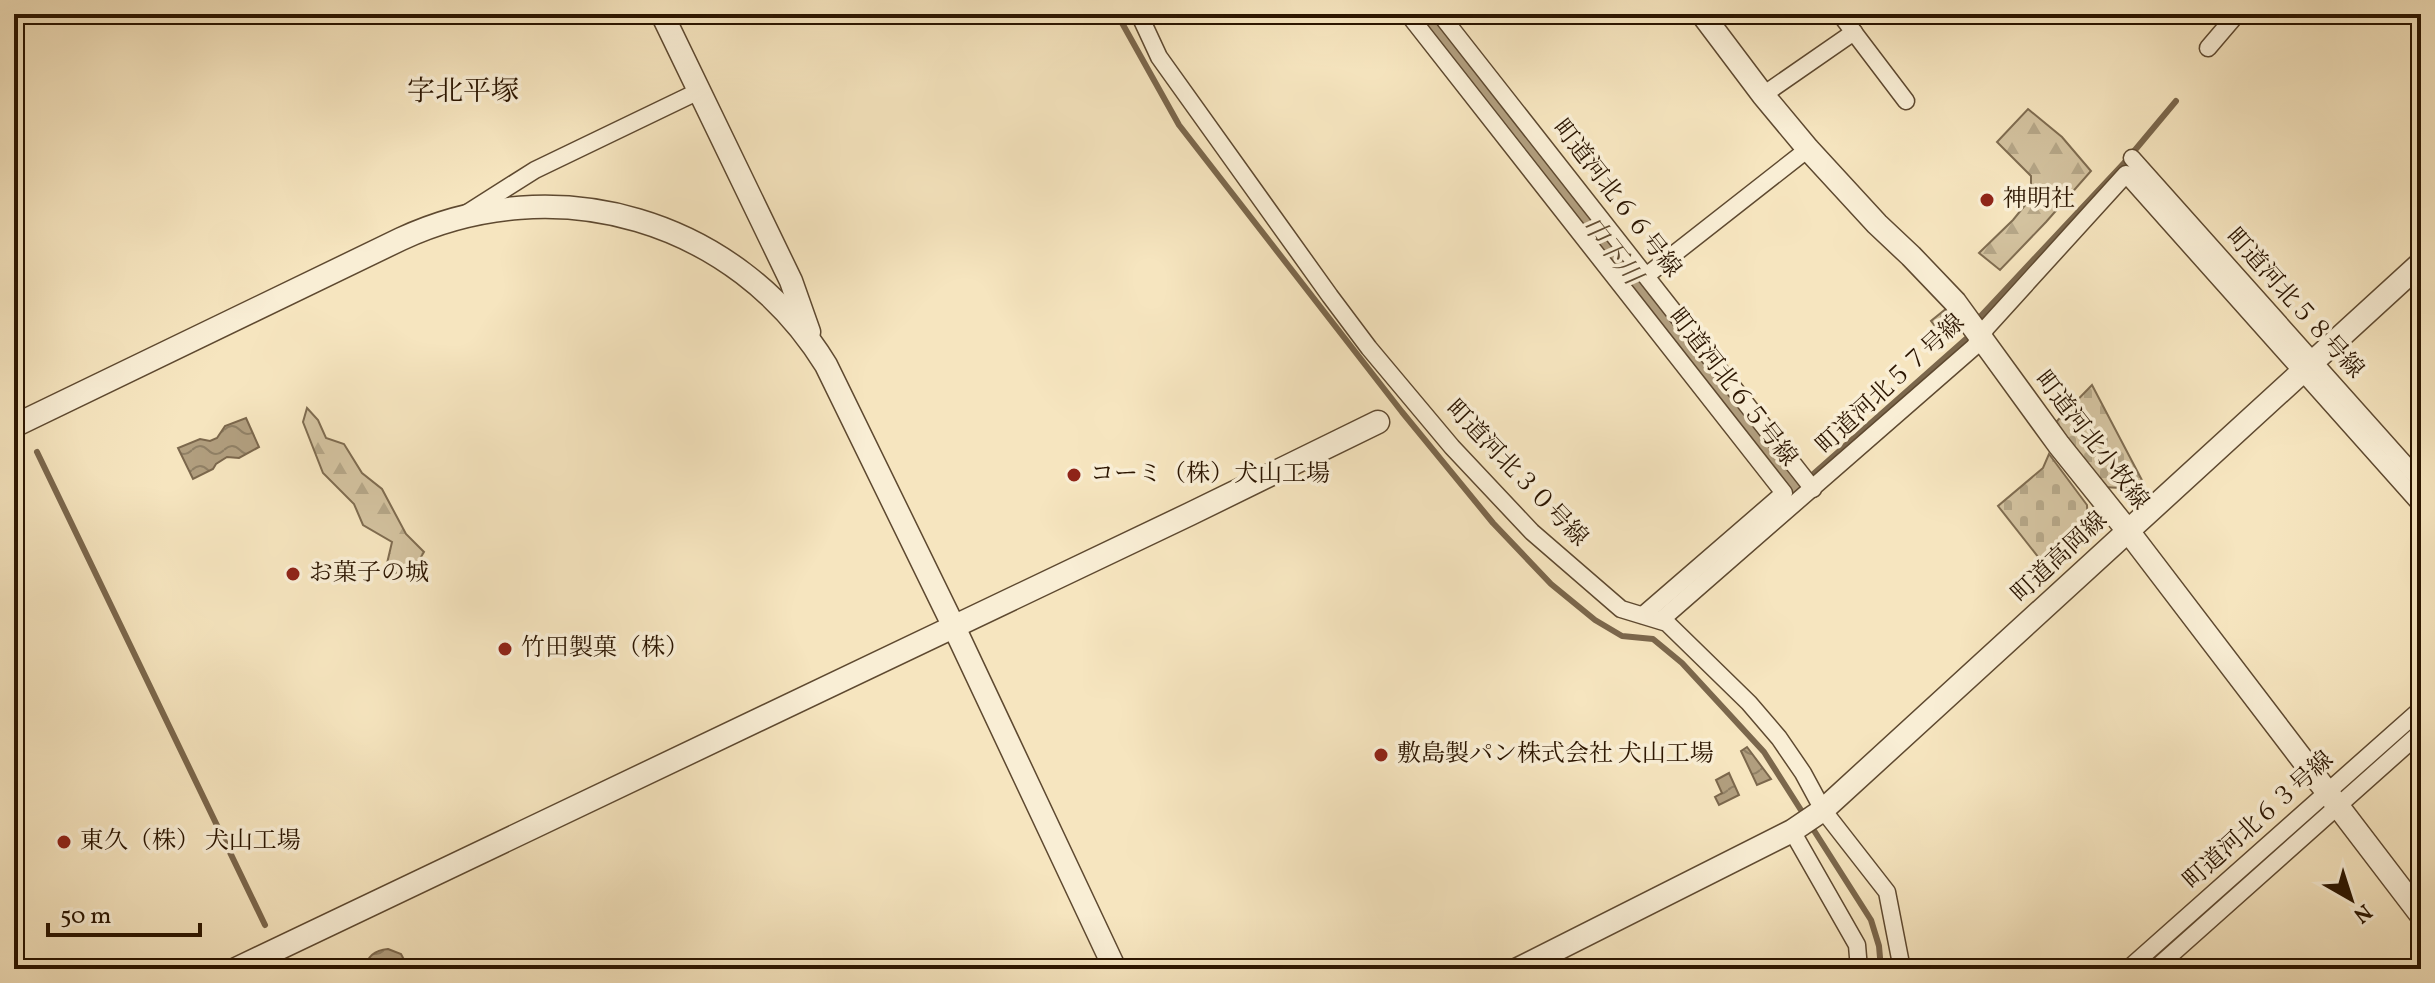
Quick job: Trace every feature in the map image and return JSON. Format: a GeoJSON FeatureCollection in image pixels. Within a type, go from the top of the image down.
{"type":"FeatureCollection","features":[{"type":"Feature","properties":{"kind":"street"},"geometry":{"type":"LineString","coordinates":[[662,14],[791,281],[813,345]]}},
{"type":"Feature","properties":{"kind":"street","name":"町道河北３０号線"},"geometry":{"type":"LineString","coordinates":[[1139,14],[1159,57],[1330,296],[1452,447],[1532,532],[1621,609],[1661,620],[1749,703],[1779,738],[1823,810],[1887,892],[1902,969]]}},
{"type":"Feature","properties":{"kind":"street","name":"町道河北６５号線"},"geometry":{"type":"LineString","coordinates":[[1408,14],[1784,493],[1643,615]]}},
{"type":"Feature","properties":{"kind":"street","name":"町道河北６６号線"},"geometry":{"type":"LineString","coordinates":[[1440,14],[1809,483]]}},
{"type":"Feature","properties":{"kind":"street","name":"町道河北小牧線"},"geometry":{"type":"LineString","coordinates":[[1702,14],[1808,149],[1955,302],[2059,445],[2421,915]]}},
{"type":"Feature","properties":{"kind":"street"},"geometry":{"type":"LineString","coordinates":[[1840,14],[1906,101]]}},
{"type":"Feature","properties":{"kind":"street"},"geometry":{"type":"LineString","coordinates":[[2208,48],[2237,14]]}},
{"type":"Feature","properties":{"kind":"street"},"geometry":{"type":"LineString","coordinates":[[1763,95],[1854,32]]}},
{"type":"Feature","properties":{"kind":"street"},"geometry":{"type":"LineString","coordinates":[[462,216],[535,170],[699,91]]}},
{"type":"Feature","properties":{"kind":"street"},"geometry":{"type":"LineString","coordinates":[[1646,276],[1808,149]]}},
{"type":"Feature","properties":{"kind":"street","name":"町道河北５８号線"},"geometry":{"type":"LineString","coordinates":[[2132,158],[2308,366],[2421,482]]}},
{"type":"Feature","properties":{"kind":"street","name":"町道河北５７号線"},"geometry":{"type":"LineString","coordinates":[[1661,620],[1793,503],[1809,483],[1974,347],[2126,174],[2308,366],[2421,505]]}},
{"type":"Feature","properties":{"kind":"street"},"geometry":{"type":"LineString","coordinates":[[14,426],[416,232],[462,216],[503,208],[562,206],[603,211],[660,227],[695,243],[737,268],[775,301],[813,345],[838,386],[1115,969]]}},
{"type":"Feature","properties":{"kind":"street","name":"町道高岡線"},"geometry":{"type":"LineString","coordinates":[[1518,969],[1798,828],[1823,810],[2421,263]]}},
{"type":"Feature","properties":{"kind":"street"},"geometry":{"type":"LineString","coordinates":[[236,969],[1378,422]]}},
{"type":"Feature","properties":{"kind":"street","name":"町道河北６３号線"},"geometry":{"type":"LineString","coordinates":[[2128,969],[2333,799],[2421,709]]}},
{"type":"Feature","properties":{"kind":"street"},"geometry":{"type":"LineString","coordinates":[[2155,969],[2333,799],[2421,732]]}},
{"type":"Feature","properties":{"kind":"street"},"geometry":{"type":"LineString","coordinates":[[1798,828],[1857,945],[1859,969]]}},
{"type":"Feature","properties":{"kind":"green space"},"geometry":{"type":"Polygon","coordinates":[[[2028,109],[2062,137],[2091,171],[2000,270],[1979,253],[2031,198],[2031,176],[1997,142],[2028,109]]]}},
{"type":"Feature","properties":{"kind":"green space"},"geometry":{"type":"Polygon","coordinates":[[[1947,308],[1960,327],[1945,339],[1931,321],[1947,308]]]}},
{"type":"Feature","properties":{"kind":"green space"},"geometry":{"type":"Polygon","coordinates":[[[2092,385],[2144,484],[2138,489],[2103,487],[2054,424],[2092,385]]]}},
{"type":"Feature","properties":{"kind":"green space"},"geometry":{"type":"Polygon","coordinates":[[[307,408],[318,420],[326,438],[344,444],[362,473],[382,489],[406,534],[424,552],[410,575],[385,572],[392,542],[363,525],[354,504],[323,473],[303,422],[307,408]]]}},
{"type":"Feature","properties":{"kind":"green space"},"geometry":{"type":"Polygon","coordinates":[[[2049,454],[2087,505],[2088,530],[2046,567],[1998,506],[2043,468],[2049,454]]]}},
{"type":"Feature","properties":{"kind":"water"},"geometry":{"type":"Polygon","coordinates":[[[246,418],[259,447],[239,458],[227,457],[213,469],[193,479],[178,448],[200,439],[210,441],[217,438],[225,426],[246,418]]]}},
{"type":"Feature","properties":{"kind":"water"},"geometry":{"type":"Polygon","coordinates":[[[1747,747],[1771,779],[1757,785],[1741,751],[1747,747]]]}},
{"type":"Feature","properties":{"kind":"water"},"geometry":{"type":"Polygon","coordinates":[[[1729,773],[1739,795],[1719,805],[1715,797],[1722,793],[1716,780],[1729,773]]]}},
{"type":"Feature","properties":{"kind":"water"},"geometry":{"type":"Polygon","coordinates":[[[388,949],[401,954],[409,969],[365,969],[372,954],[388,949]]]}},
{"type":"Feature","properties":{"kind":"waterway"},"geometry":{"type":"LineString","coordinates":[[1117,14],[1179,125],[1402,412],[1493,523],[1551,584],[1595,620],[1622,636],[1653,639],[1682,663],[1764,752],[1871,920],[1879,946],[1881,969]]}},
{"type":"Feature","properties":{"kind":"waterway","name":"巾下川"},"geometry":{"type":"LineString","coordinates":[[1424,14],[1797,488]]}},
{"type":"Feature","properties":{"kind":"waterway"},"geometry":{"type":"LineString","coordinates":[[2133,171],[2125,162],[2176,101]]}},
{"type":"Feature","properties":{"kind":"waterway"},"geometry":{"type":"LineString","coordinates":[[1979,318],[2125,162]]}},
{"type":"Feature","properties":{"kind":"waterway"},"geometry":{"type":"LineString","coordinates":[[1810,477],[1966,339]]}},
{"type":"Feature","properties":{"kind":"waterway"},"geometry":{"type":"LineString","coordinates":[[37,452],[265,925]]}},
{"type":"Feature","properties":{"kind":"waterway","name":"巾下川"},"geometry":{"type":"LineString","coordinates":[[1797,488],[1803,483]]}},
{"type":"Feature","properties":{"kind":"waterway"},"geometry":{"type":"LineString","coordinates":[[2343,790],[2421,720]]}},
{"type":"Feature","properties":{"kind":"place","name":"神明社"},"geometry":{"type":"Point","coordinates":[1987,200]}},
{"type":"Feature","properties":{"kind":"place","name":"コーミ（株）犬山工場"},"geometry":{"type":"Point","coordinates":[1074,475]}},
{"type":"Feature","properties":{"kind":"place","name":"お菓子の城"},"geometry":{"type":"Point","coordinates":[293,574]}},
{"type":"Feature","properties":{"kind":"place","name":"竹田製菓（株）"},"geometry":{"type":"Point","coordinates":[505,649]}},
{"type":"Feature","properties":{"kind":"place","name":"敷島製パン株式会社 犬山工場"},"geometry":{"type":"Point","coordinates":[1381,755]}},
{"type":"Feature","properties":{"kind":"place","name":"東久（株） 犬山工場"},"geometry":{"type":"Point","coordinates":[64,842]}},
{"type":"Feature","properties":{"kind":"district","name":"字北平塚"},"geometry":{"type":"Point","coordinates":[463,92]}}]}
